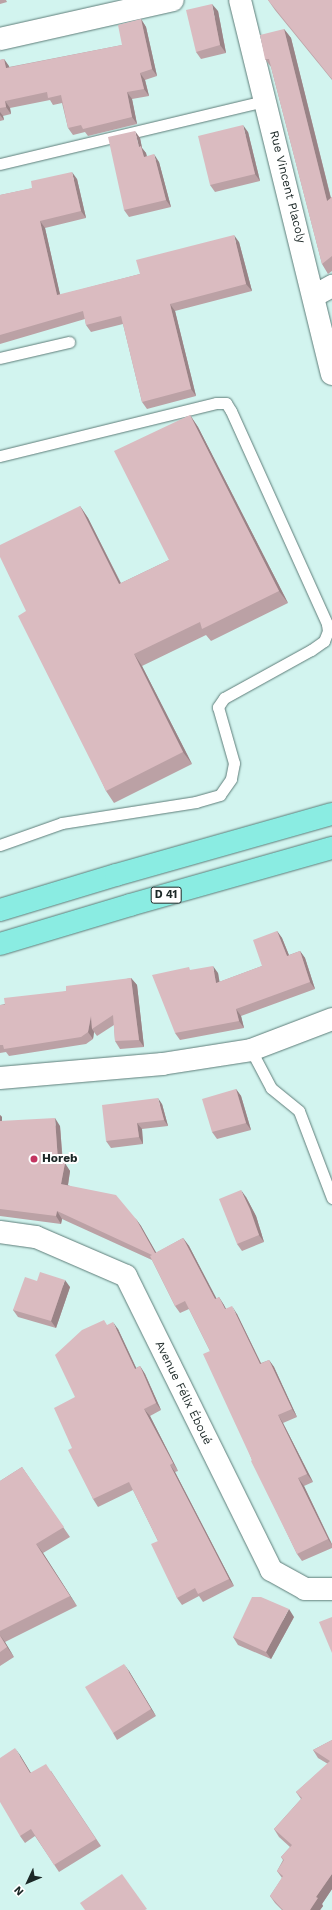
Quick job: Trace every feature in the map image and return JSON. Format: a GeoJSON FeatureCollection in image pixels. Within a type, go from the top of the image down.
{"type":"FeatureCollection","features":[{"type":"Feature","properties":{"kind":"highway"},"geometry":{"type":"LineString","coordinates":[[0,910],[116,875],[332,814]]}},
{"type":"Feature","properties":{"kind":"highway","name":"D 41"},"geometry":{"type":"LineString","coordinates":[[0,944],[130,904],[332,848]]}},
{"type":"Feature","properties":{"kind":"street"},"geometry":{"type":"LineString","coordinates":[[0,40],[173,0]]}},
{"type":"Feature","properties":{"kind":"street","name":"Rue Vincent Placoly"},"geometry":{"type":"LineString","coordinates":[[240,0],[265,101],[323,291],[332,374]]}},
{"type":"Feature","properties":{"kind":"street"},"geometry":{"type":"LineString","coordinates":[[0,1078],[162,1064],[251,1050],[332,1019]]}},
{"type":"Feature","properties":{"kind":"street","name":"Avenue Félix Éboué"},"geometry":{"type":"LineString","coordinates":[[0,1232],[36,1237],[126,1276],[271,1570],[305,1589],[332,1589]]}},
{"type":"Feature","properties":{"kind":"lane"},"geometry":{"type":"LineString","coordinates":[[0,164],[265,101]]}},
{"type":"Feature","properties":{"kind":"lane"},"geometry":{"type":"LineString","coordinates":[[0,358],[69,342]]}},
{"type":"Feature","properties":{"kind":"lane"},"geometry":{"type":"LineString","coordinates":[[0,456],[216,403],[226,403],[232,411],[327,624],[328,631],[324,641],[311,650],[224,698],[218,707],[234,764],[231,779],[220,795],[196,802],[62,823],[0,845]]}},
{"type":"Feature","properties":{"kind":"lane"},"geometry":{"type":"LineString","coordinates":[[251,1050],[271,1088],[299,1111],[332,1198]]}},
{"type":"Feature","properties":{"kind":"building"},"geometry":{"type":"Polygon","coordinates":[[[268,0],[332,0],[332,79],[268,0]]]}},
{"type":"Feature","properties":{"kind":"building"},"geometry":{"type":"Polygon","coordinates":[[[212,4],[220,45],[196,52],[186,10],[212,4]]]}},
{"type":"Feature","properties":{"kind":"building"},"geometry":{"type":"Polygon","coordinates":[[[141,19],[152,69],[140,73],[144,89],[127,92],[132,117],[83,129],[81,125],[68,128],[61,95],[48,98],[47,92],[5,101],[6,107],[0,108],[0,60],[4,59],[6,68],[122,45],[118,25],[141,19]]]}},
{"type":"Feature","properties":{"kind":"building"},"geometry":{"type":"Polygon","coordinates":[[[284,29],[327,201],[332,197],[332,256],[322,264],[269,59],[265,59],[260,35],[284,29]]]}},
{"type":"Feature","properties":{"kind":"building"},"geometry":{"type":"Polygon","coordinates":[[[243,125],[255,174],[210,185],[198,136],[243,125]]]}},
{"type":"Feature","properties":{"kind":"building"},"geometry":{"type":"Polygon","coordinates":[[[135,131],[139,147],[141,146],[144,157],[154,154],[166,200],[124,210],[108,137],[135,131]]]}},
{"type":"Feature","properties":{"kind":"building"},"geometry":{"type":"Polygon","coordinates":[[[72,172],[81,211],[40,221],[57,295],[140,274],[136,260],[234,235],[246,284],[170,304],[191,389],[142,402],[121,316],[86,325],[83,311],[0,335],[0,195],[32,188],[31,181],[72,172]]]}},
{"type":"Feature","properties":{"kind":"building"},"geometry":{"type":"Polygon","coordinates":[[[190,415],[279,591],[202,629],[200,622],[134,654],[183,752],[106,791],[18,616],[26,611],[0,557],[0,545],[80,506],[119,584],[169,560],[114,451],[190,415]]]}},
{"type":"Feature","properties":{"kind":"building"},"geometry":{"type":"Polygon","coordinates":[[[277,931],[287,956],[300,951],[310,982],[236,1009],[239,1021],[175,1033],[152,975],[189,967],[190,970],[213,966],[216,983],[262,966],[253,940],[277,931]]]}},
{"type":"Feature","properties":{"kind":"building"},"geometry":{"type":"Polygon","coordinates":[[[131,978],[139,1040],[115,1041],[113,1015],[92,1029],[91,1016],[88,1032],[81,1037],[4,1049],[3,1045],[0,1045],[0,1005],[5,1005],[4,998],[66,991],[66,986],[131,978]]]}},
{"type":"Feature","properties":{"kind":"building"},"geometry":{"type":"Polygon","coordinates":[[[236,1089],[246,1123],[212,1132],[202,1099],[236,1089]]]}},
{"type":"Feature","properties":{"kind":"building"},"geometry":{"type":"Polygon","coordinates":[[[158,1098],[164,1120],[137,1123],[139,1137],[106,1141],[102,1105],[158,1098]]]}},
{"type":"Feature","properties":{"kind":"building"},"geometry":{"type":"Polygon","coordinates":[[[55,1118],[58,1161],[65,1163],[61,1184],[116,1195],[136,1219],[155,1253],[183,1238],[215,1299],[219,1297],[225,1309],[232,1306],[260,1364],[269,1360],[292,1409],[278,1415],[307,1474],[298,1478],[328,1539],[297,1554],[251,1461],[252,1460],[203,1354],[210,1351],[185,1301],[175,1306],[150,1256],[152,1255],[57,1211],[56,1216],[0,1209],[0,1121],[55,1118]]]}},
{"type":"Feature","properties":{"kind":"building"},"geometry":{"type":"Polygon","coordinates":[[[241,1190],[250,1209],[259,1235],[237,1244],[219,1199],[241,1190]]]}},
{"type":"Feature","properties":{"kind":"building"},"geometry":{"type":"Polygon","coordinates":[[[40,1272],[65,1280],[51,1321],[13,1310],[25,1277],[37,1281],[40,1272]]]}},
{"type":"Feature","properties":{"kind":"building"},"geometry":{"type":"Polygon","coordinates":[[[104,1320],[107,1325],[113,1322],[135,1369],[140,1366],[156,1403],[144,1409],[173,1463],[170,1465],[229,1579],[198,1594],[195,1588],[177,1598],[151,1544],[158,1541],[129,1482],[93,1499],[68,1450],[72,1448],[54,1408],[75,1397],[55,1355],[82,1330],[104,1320]]]}},
{"type":"Feature","properties":{"kind":"building"},"geometry":{"type":"Polygon","coordinates":[[[22,1467],[64,1527],[36,1544],[70,1596],[0,1631],[0,1481],[22,1467]]]}},
{"type":"Feature","properties":{"kind":"building"},"geometry":{"type":"Polygon","coordinates":[[[252,1597],[261,1597],[289,1609],[266,1652],[233,1637],[252,1597]]]}},
{"type":"Feature","properties":{"kind":"building"},"geometry":{"type":"Polygon","coordinates":[[[332,1617],[332,1653],[319,1622],[332,1617]]]}},
{"type":"Feature","properties":{"kind":"building"},"geometry":{"type":"Polygon","coordinates":[[[0,1636],[7,1647],[0,1652],[0,1636]]]}},
{"type":"Feature","properties":{"kind":"building"},"geometry":{"type":"Polygon","coordinates":[[[124,1664],[151,1709],[113,1733],[85,1687],[124,1664]]]}},
{"type":"Feature","properties":{"kind":"building"},"geometry":{"type":"Polygon","coordinates":[[[332,1740],[332,1874],[316,1897],[318,1898],[310,1910],[283,1910],[270,1896],[283,1876],[277,1871],[284,1860],[281,1857],[292,1845],[274,1829],[302,1798],[296,1792],[330,1761],[313,1750],[332,1740]]]}},
{"type":"Feature","properties":{"kind":"building"},"geometry":{"type":"Polygon","coordinates":[[[15,1748],[30,1773],[46,1764],[96,1839],[54,1865],[31,1829],[20,1836],[0,1802],[0,1758],[15,1748]]]}},
{"type":"Feature","properties":{"kind":"building"},"geometry":{"type":"Polygon","coordinates":[[[122,1874],[147,1909],[85,1910],[80,1903],[122,1874]]]}},
{"type":"Feature","properties":{"kind":"place","name":"Horeb"},"geometry":{"type":"Point","coordinates":[34,1159]}}]}
